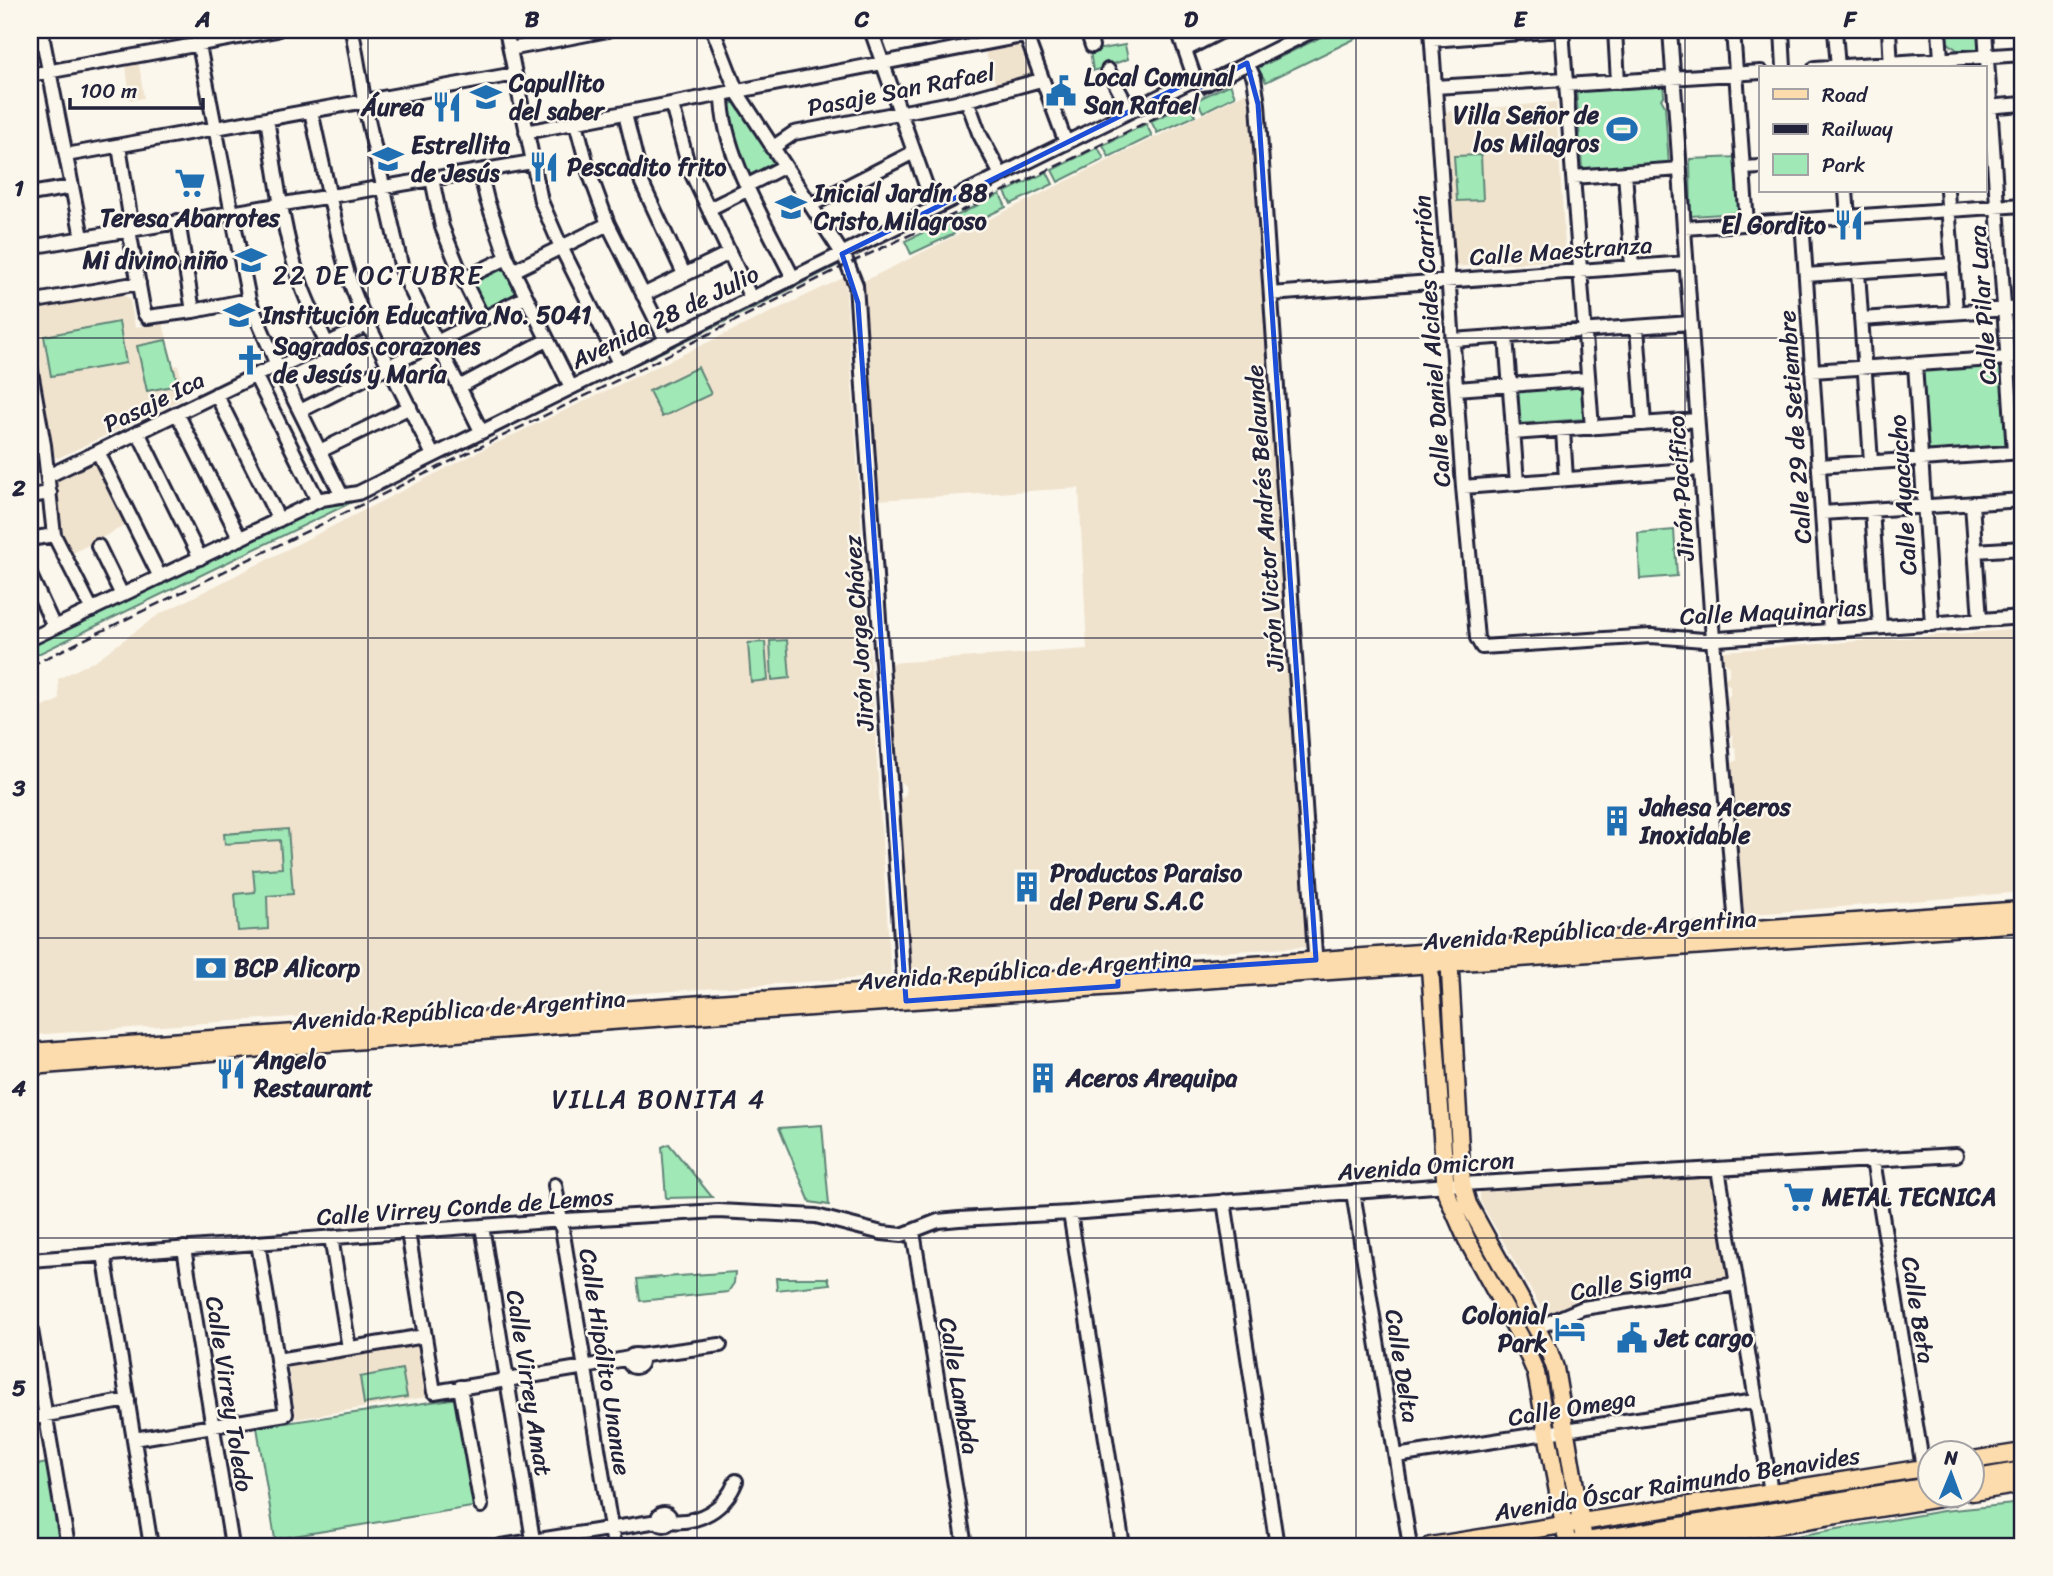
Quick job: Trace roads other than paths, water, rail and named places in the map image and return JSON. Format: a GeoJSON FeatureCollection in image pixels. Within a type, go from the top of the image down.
{"type":"FeatureCollection","features":[{"type":"Feature","properties":{"kind":"main road","name":"Avenida República de Argentina"},"geometry":{"type":"LineString","coordinates":[[30,1052],[306,1038],[1966,920],[2023,909]]}},
{"type":"Feature","properties":{"kind":"main road","name":"Avenida República de Argentina"},"geometry":{"type":"LineString","coordinates":[[1966,920],[2023,923]]}},
{"type":"Feature","properties":{"kind":"main road"},"geometry":{"type":"LineString","coordinates":[[1449,957],[1462,1184],[1468,1204],[1549,1351],[1555,1368],[1581,1522],[1576,1545]]}},
{"type":"Feature","properties":{"kind":"main road"},"geometry":{"type":"LineString","coordinates":[[1429,958],[1445,1185],[1452,1210],[1530,1356],[1541,1392],[1564,1525],[1576,1545]]}},
{"type":"Feature","properties":{"kind":"main road"},"geometry":{"type":"LineString","coordinates":[[1432,1007],[1452,1006]]}},
{"type":"Feature","properties":{"kind":"main road","name":"Avenida República de Argentina"},"geometry":{"type":"LineString","coordinates":[[30,1066],[258,1041]]}},
{"type":"Feature","properties":{"kind":"main road"},"geometry":{"type":"LineString","coordinates":[[1442,1155],[1459,1154]]}},
{"type":"Feature","properties":{"kind":"main road"},"geometry":{"type":"LineString","coordinates":[[1467,1240],[1482,1231]]}},
{"type":"Feature","properties":{"kind":"main road"},"geometry":{"type":"LineString","coordinates":[[1986,1458],[2023,1452]]}},
{"type":"Feature","properties":{"kind":"main road","name":"Avenida Óscar Raimundo Benavides"},"geometry":{"type":"LineString","coordinates":[[1430,1546],[1916,1469]]}},
{"type":"Feature","properties":{"kind":"main road"},"geometry":{"type":"LineString","coordinates":[[1986,1477],[2023,1470]]}},
{"type":"Feature","properties":{"kind":"main road"},"geometry":{"type":"LineString","coordinates":[[1986,1490],[2023,1484]]}},
{"type":"Feature","properties":{"kind":"main road","name":"Avenida Óscar Raimundo Benavides"},"geometry":{"type":"LineString","coordinates":[[1576,1545],[1731,1533],[1916,1489]]}},
{"type":"Feature","properties":{"kind":"main road","name":"Avenida Óscar Raimundo Benavides"},"geometry":{"type":"LineString","coordinates":[[1650,1546],[1916,1502]]}},
{"type":"Feature","properties":{"kind":"street"},"geometry":{"type":"LineString","coordinates":[[41,30],[82,237]]}},
{"type":"Feature","properties":{"kind":"street"},"geometry":{"type":"LineString","coordinates":[[196,30],[249,300],[342,496]]}},
{"type":"Feature","properties":{"kind":"street"},"geometry":{"type":"LineString","coordinates":[[30,75],[277,30]]}},
{"type":"Feature","properties":{"kind":"street"},"geometry":{"type":"LineString","coordinates":[[352,30],[364,101],[402,268],[481,431]]}},
{"type":"Feature","properties":{"kind":"street"},"geometry":{"type":"LineString","coordinates":[[506,30],[541,201],[619,363]]}},
{"type":"Feature","properties":{"kind":"street"},"geometry":{"type":"LineString","coordinates":[[510,49],[608,30]]}},
{"type":"Feature","properties":{"kind":"street","name":"Jirón Jorge Chávez"},"geometry":{"type":"LineString","coordinates":[[713,30],[737,92],[845,259],[856,285],[905,995]]}},
{"type":"Feature","properties":{"kind":"street"},"geometry":{"type":"LineString","coordinates":[[871,30],[934,208]]}},
{"type":"Feature","properties":{"kind":"street"},"geometry":{"type":"LineString","coordinates":[[526,132],[884,64],[1025,32],[1052,30]]}},
{"type":"Feature","properties":{"kind":"street"},"geometry":{"type":"LineString","coordinates":[[1087,30],[1091,46]]}},
{"type":"Feature","properties":{"kind":"street"},"geometry":{"type":"LineString","coordinates":[[1178,30],[1195,79]]}},
{"type":"Feature","properties":{"kind":"street"},"geometry":{"type":"LineString","coordinates":[[1185,50],[1224,30]]}},
{"type":"Feature","properties":{"kind":"street","name":"Avenida 28 de Julio"},"geometry":{"type":"LineString","coordinates":[[30,639],[318,501],[358,493],[751,298],[793,278],[845,259],[934,208],[1195,79],[1204,84],[1314,30]]}},
{"type":"Feature","properties":{"kind":"street"},"geometry":{"type":"LineString","coordinates":[[1432,35],[1562,30],[1592,428]]}},
{"type":"Feature","properties":{"kind":"street"},"geometry":{"type":"LineString","coordinates":[[1615,30],[1618,82]]}},
{"type":"Feature","properties":{"kind":"street","name":"Jirón Pacífico"},"geometry":{"type":"LineString","coordinates":[[1670,30],[1737,936]]}},
{"type":"Feature","properties":{"kind":"street"},"geometry":{"type":"LineString","coordinates":[[1733,30],[1747,224]]}},
{"type":"Feature","properties":{"kind":"street"},"geometry":{"type":"LineString","coordinates":[[1782,30],[1784,66]]}},
{"type":"Feature","properties":{"kind":"street"},"geometry":{"type":"LineString","coordinates":[[1835,30],[1838,66]]}},
{"type":"Feature","properties":{"kind":"street"},"geometry":{"type":"LineString","coordinates":[[1889,30],[1891,66],[2023,54]]}},
{"type":"Feature","properties":{"kind":"street"},"geometry":{"type":"LineString","coordinates":[[1939,30],[1941,60]]}},
{"type":"Feature","properties":{"kind":"street","name":"Calle Pilar Lara"},"geometry":{"type":"LineString","coordinates":[[1984,30],[1987,107],[2008,358],[2019,452]]}},
{"type":"Feature","properties":{"kind":"street"},"geometry":{"type":"LineString","coordinates":[[1025,32],[1066,143]]}},
{"type":"Feature","properties":{"kind":"street","name":"Calle Daniel Alcides Carrión"},"geometry":{"type":"LineString","coordinates":[[1432,35],[1463,486],[1477,638],[1482,647]]}},
{"type":"Feature","properties":{"kind":"street","name":"Jirón Victor Andrés Belaunde"},"geometry":{"type":"LineString","coordinates":[[1247,63],[1256,87],[1316,966]]}},
{"type":"Feature","properties":{"kind":"street"},"geometry":{"type":"LineString","coordinates":[[1108,70],[1130,111]]}},
{"type":"Feature","properties":{"kind":"street"},"geometry":{"type":"LineString","coordinates":[[1435,87],[1618,82],[1759,72]]}},
{"type":"Feature","properties":{"kind":"street"},"geometry":{"type":"LineString","coordinates":[[66,155],[515,74]]}},
{"type":"Feature","properties":{"kind":"street","name":"Pasaje San Rafael"},"geometry":{"type":"LineString","coordinates":[[772,148],[794,133],[967,100],[1041,80]]}},
{"type":"Feature","properties":{"kind":"street"},"geometry":{"type":"LineString","coordinates":[[722,95],[727,135],[793,278]]}},
{"type":"Feature","properties":{"kind":"street"},"geometry":{"type":"LineString","coordinates":[[967,100],[983,141],[1001,175]]}},
{"type":"Feature","properties":{"kind":"street"},"geometry":{"type":"LineString","coordinates":[[1987,107],[2023,104]]}},
{"type":"Feature","properties":{"kind":"street"},"geometry":{"type":"LineString","coordinates":[[672,105],[683,153],[751,298]]}},
{"type":"Feature","properties":{"kind":"street"},"geometry":{"type":"LineString","coordinates":[[311,111],[351,282],[433,455]]}},
{"type":"Feature","properties":{"kind":"street"},"geometry":{"type":"LineString","coordinates":[[625,114],[642,183],[684,274]]}},
{"type":"Feature","properties":{"kind":"street"},"geometry":{"type":"LineString","coordinates":[[267,119],[298,277],[327,344]]}},
{"type":"Feature","properties":{"kind":"street"},"geometry":{"type":"LineString","coordinates":[[576,123],[589,172],[608,224],[666,340]]}},
{"type":"Feature","properties":{"kind":"street"},"geometry":{"type":"LineString","coordinates":[[119,146],[139,283],[147,317],[249,300]]}},
{"type":"Feature","properties":{"kind":"street"},"geometry":{"type":"LineString","coordinates":[[811,205],[914,152]]}},
{"type":"Feature","properties":{"kind":"street"},"geometry":{"type":"LineString","coordinates":[[30,247],[532,162]]}},
{"type":"Feature","properties":{"kind":"street"},"geometry":{"type":"LineString","coordinates":[[709,209],[785,166]]}},
{"type":"Feature","properties":{"kind":"street"},"geometry":{"type":"LineString","coordinates":[[1743,168],[1759,167]]}},
{"type":"Feature","properties":{"kind":"street"},"geometry":{"type":"LineString","coordinates":[[1573,177],[1680,169]]}},
{"type":"Feature","properties":{"kind":"street"},"geometry":{"type":"LineString","coordinates":[[480,171],[507,258],[571,387]]}},
{"type":"Feature","properties":{"kind":"street"},"geometry":{"type":"LineString","coordinates":[[1625,173],[1632,267]]}},
{"type":"Feature","properties":{"kind":"street"},"geometry":{"type":"LineString","coordinates":[[432,179],[442,227],[463,279],[483,318]]}},
{"type":"Feature","properties":{"kind":"street"},"geometry":{"type":"LineString","coordinates":[[30,194],[72,187]]}},
{"type":"Feature","properties":{"kind":"street"},"geometry":{"type":"LineString","coordinates":[[1846,192],[1848,217]]}},
{"type":"Feature","properties":{"kind":"street"},"geometry":{"type":"LineString","coordinates":[[1947,192],[1956,312]]}},
{"type":"Feature","properties":{"kind":"street"},"geometry":{"type":"LineString","coordinates":[[1684,228],[2023,205]]}},
{"type":"Feature","properties":{"kind":"street","name":"Calle 29 de Setiembre"},"geometry":{"type":"LineString","coordinates":[[1802,220],[1830,631]]}},
{"type":"Feature","properties":{"kind":"street"},"geometry":{"type":"LineString","coordinates":[[178,221],[193,311]]}},
{"type":"Feature","properties":{"kind":"street"},"geometry":{"type":"LineString","coordinates":[[513,271],[608,224]]}},
{"type":"Feature","properties":{"kind":"street"},"geometry":{"type":"LineString","coordinates":[[643,295],[729,253]]}},
{"type":"Feature","properties":{"kind":"street"},"geometry":{"type":"LineString","coordinates":[[463,279],[507,258]]}},
{"type":"Feature","properties":{"kind":"street","name":"Calle Maestranza"},"geometry":{"type":"LineString","coordinates":[[1271,293],[1686,263]]}},
{"type":"Feature","properties":{"kind":"street"},"geometry":{"type":"LineString","coordinates":[[1806,275],[1953,265]]}},
{"type":"Feature","properties":{"kind":"street"},"geometry":{"type":"LineString","coordinates":[[1858,272],[1871,462]]}},
{"type":"Feature","properties":{"kind":"street"},"geometry":{"type":"LineString","coordinates":[[30,302],[139,283]]}},
{"type":"Feature","properties":{"kind":"street"},"geometry":{"type":"LineString","coordinates":[[300,411],[526,297]]}},
{"type":"Feature","properties":{"kind":"street"},"geometry":{"type":"LineString","coordinates":[[1861,319],[2023,308]]}},
{"type":"Feature","properties":{"kind":"street"},"geometry":{"type":"LineString","coordinates":[[1453,340],[1690,323]]}},
{"type":"Feature","properties":{"kind":"street","name":"Pasaje Ica"},"geometry":{"type":"LineString","coordinates":[[48,476],[255,375],[369,324]]}},
{"type":"Feature","properties":{"kind":"street"},"geometry":{"type":"LineString","coordinates":[[1637,327],[1644,424]]}},
{"type":"Feature","properties":{"kind":"street"},"geometry":{"type":"LineString","coordinates":[[1506,336],[1517,482]]}},
{"type":"Feature","properties":{"kind":"street"},"geometry":{"type":"LineString","coordinates":[[459,387],[547,340]]}},
{"type":"Feature","properties":{"kind":"street"},"geometry":{"type":"LineString","coordinates":[[1812,371],[2023,357]]}},
{"type":"Feature","properties":{"kind":"street","name":"Calle Ayacucho"},"geometry":{"type":"LineString","coordinates":[[1915,364],[1932,624]]}},
{"type":"Feature","properties":{"kind":"street"},"geometry":{"type":"LineString","coordinates":[[30,366],[44,445],[54,535],[92,610]]}},
{"type":"Feature","properties":{"kind":"street"},"geometry":{"type":"LineString","coordinates":[[255,375],[318,501]]}},
{"type":"Feature","properties":{"kind":"street"},"geometry":{"type":"LineString","coordinates":[[1457,389],[1588,380]]}},
{"type":"Feature","properties":{"kind":"street"},"geometry":{"type":"LineString","coordinates":[[216,394],[278,520]]}},
{"type":"Feature","properties":{"kind":"street"},"geometry":{"type":"LineString","coordinates":[[320,451],[410,407]]}},
{"type":"Feature","properties":{"kind":"street"},"geometry":{"type":"LineString","coordinates":[[177,413],[240,539]]}},
{"type":"Feature","properties":{"kind":"street"},"geometry":{"type":"LineString","coordinates":[[1513,433],[1697,420]]}},
{"type":"Feature","properties":{"kind":"street"},"geometry":{"type":"LineString","coordinates":[[1563,430],[1566,479]]}},
{"type":"Feature","properties":{"kind":"street"},"geometry":{"type":"LineString","coordinates":[[138,432],[200,558]]}},
{"type":"Feature","properties":{"kind":"street"},"geometry":{"type":"LineString","coordinates":[[30,447],[44,445]]}},
{"type":"Feature","properties":{"kind":"street"},"geometry":{"type":"LineString","coordinates":[[98,452],[160,577]]}},
{"type":"Feature","properties":{"kind":"street"},"geometry":{"type":"LineString","coordinates":[[1819,466],[2019,452]]}},
{"type":"Feature","properties":{"kind":"street"},"geometry":{"type":"LineString","coordinates":[[1463,486],[1701,469]]}},
{"type":"Feature","properties":{"kind":"street"},"geometry":{"type":"LineString","coordinates":[[30,496],[50,493]]}},
{"type":"Feature","properties":{"kind":"street"},"geometry":{"type":"LineString","coordinates":[[1822,513],[2023,500]]}},
{"type":"Feature","properties":{"kind":"street"},"geometry":{"type":"LineString","coordinates":[[1972,503],[1980,620]]}},
{"type":"Feature","properties":{"kind":"street"},"geometry":{"type":"LineString","coordinates":[[1872,510],[1880,627]]}},
{"type":"Feature","properties":{"kind":"street"},"geometry":{"type":"LineString","coordinates":[[30,539],[54,535]]}},
{"type":"Feature","properties":{"kind":"street"},"geometry":{"type":"LineString","coordinates":[[98,546],[122,595]]}},
{"type":"Feature","properties":{"kind":"street"},"geometry":{"type":"LineString","coordinates":[[1975,551],[2023,549]]}},
{"type":"Feature","properties":{"kind":"street"},"geometry":{"type":"LineString","coordinates":[[30,575],[54,627]]}},
{"type":"Feature","properties":{"kind":"street","name":"Calle Maquinarias"},"geometry":{"type":"LineString","coordinates":[[1482,647],[1651,636],[1682,640],[1713,639],[2023,617]]}},
{"type":"Feature","properties":{"kind":"street","name":"Avenida Omicron"},"geometry":{"type":"LineString","coordinates":[[907,1233],[947,1220],[1445,1185],[1956,1155]]}},
{"type":"Feature","properties":{"kind":"street","name":"Calle Beta"},"geometry":{"type":"LineString","coordinates":[[1873,1160],[1922,1440]]}},
{"type":"Feature","properties":{"kind":"street"},"geometry":{"type":"LineString","coordinates":[[1718,1169],[1771,1492]]}},
{"type":"Feature","properties":{"kind":"street","name":"Calle Hipólito Unanue"},"geometry":{"type":"LineString","coordinates":[[555,1185],[614,1546]]}},
{"type":"Feature","properties":{"kind":"street","name":"Calle Delta"},"geometry":{"type":"LineString","coordinates":[[1353,1192],[1410,1546]]}},
{"type":"Feature","properties":{"kind":"street"},"geometry":{"type":"LineString","coordinates":[[1224,1201],[1277,1546]]}},
{"type":"Feature","properties":{"kind":"street","name":"Calle Virrey Conde de Lemos"},"geometry":{"type":"LineString","coordinates":[[30,1260],[561,1220],[718,1212],[816,1216],[882,1233],[907,1233]]}},
{"type":"Feature","properties":{"kind":"street"},"geometry":{"type":"LineString","coordinates":[[1070,1213],[1123,1546]]}},
{"type":"Feature","properties":{"kind":"street","name":"Calle Virrey Amat"},"geometry":{"type":"LineString","coordinates":[[482,1226],[534,1544]]}},
{"type":"Feature","properties":{"kind":"street"},"geometry":{"type":"LineString","coordinates":[[408,1232],[434,1392],[634,1357],[720,1345]]}},
{"type":"Feature","properties":{"kind":"street","name":"Calle Lambda"},"geometry":{"type":"LineString","coordinates":[[907,1233],[965,1546]]}},
{"type":"Feature","properties":{"kind":"street"},"geometry":{"type":"LineString","coordinates":[[331,1237],[349,1348]]}},
{"type":"Feature","properties":{"kind":"street"},"geometry":{"type":"LineString","coordinates":[[134,1439],[286,1414],[258,1243]]}},
{"type":"Feature","properties":{"kind":"street","name":"Calle Virrey Toledo"},"geometry":{"type":"LineString","coordinates":[[184,1248],[232,1546]]}},
{"type":"Feature","properties":{"kind":"street"},"geometry":{"type":"LineString","coordinates":[[104,1254],[151,1546]]}},
{"type":"Feature","properties":{"kind":"street","name":"Calle Sigma"},"geometry":{"type":"LineString","coordinates":[[1536,1328],[1583,1308],[1736,1284]]}},
{"type":"Feature","properties":{"kind":"street"},"geometry":{"type":"LineString","coordinates":[[30,1324],[68,1545],[52,1546]]}},
{"type":"Feature","properties":{"kind":"street"},"geometry":{"type":"LineString","coordinates":[[277,1360],[425,1336]]}},
{"type":"Feature","properties":{"kind":"street"},"geometry":{"type":"LineString","coordinates":[[460,1387],[481,1506]]}},
{"type":"Feature","properties":{"kind":"street"},"geometry":{"type":"LineString","coordinates":[[30,1418],[128,1400]]}},
{"type":"Feature","properties":{"kind":"street","name":"Calle Omega"},"geometry":{"type":"LineString","coordinates":[[1396,1456],[1755,1401]]}},
{"type":"Feature","properties":{"kind":"street"},"geometry":{"type":"LineString","coordinates":[[501,1546],[534,1544],[664,1521],[690,1520],[716,1509],[729,1497],[736,1481]]}},
{"type":"Feature","properties":{"kind":"railway"},"geometry":{"type":"LineString","coordinates":[[30,666],[630,374],[848,264],[1076,157],[1332,30]]}},
{"type":"Feature","properties":{"kind":"place","name":"Local Comunal San Rafael"},"geometry":{"type":"Point","coordinates":[1061,91]}},
{"type":"Feature","properties":{"kind":"place","name":"Capullito del saber"},"geometry":{"type":"Point","coordinates":[486,97]}},
{"type":"Feature","properties":{"kind":"place","name":"Áurea"},"geometry":{"type":"Point","coordinates":[447,107]}},
{"type":"Feature","properties":{"kind":"place","name":"Villa Señor de los Milagros"},"geometry":{"type":"Point","coordinates":[1622,129]}},
{"type":"Feature","properties":{"kind":"place","name":"Estrellita de Jesús"},"geometry":{"type":"Point","coordinates":[388,159]}},
{"type":"Feature","properties":{"kind":"place","name":"Pescadito frito"},"geometry":{"type":"Point","coordinates":[544,167]}},
{"type":"Feature","properties":{"kind":"place","name":"Teresa Abarrotes"},"geometry":{"type":"Point","coordinates":[190,183]}},
{"type":"Feature","properties":{"kind":"place","name":"Inicial Jardín 88 Cristo Milagroso"},"geometry":{"type":"Point","coordinates":[791,207]}},
{"type":"Feature","properties":{"kind":"place","name":"El Gordito"},"geometry":{"type":"Point","coordinates":[1849,225]}},
{"type":"Feature","properties":{"kind":"place","name":"Mi divino niño"},"geometry":{"type":"Point","coordinates":[251,260]}},
{"type":"Feature","properties":{"kind":"place","name":"Institución Educativa No. 5041"},"geometry":{"type":"Point","coordinates":[239,315]}},
{"type":"Feature","properties":{"kind":"place","name":"Sagrados corazones de Jesús y María"},"geometry":{"type":"Point","coordinates":[250,360]}},
{"type":"Feature","properties":{"kind":"place","name":"Jahesa Aceros Inoxidable"},"geometry":{"type":"Point","coordinates":[1617,821]}},
{"type":"Feature","properties":{"kind":"place","name":"Productos Paraiso del Peru S.A.C"},"geometry":{"type":"Point","coordinates":[1027,887]}},
{"type":"Feature","properties":{"kind":"place","name":"BCP Alicorp"},"geometry":{"type":"Point","coordinates":[211,968]}},
{"type":"Feature","properties":{"kind":"place","name":"Angelo Restaurant"},"geometry":{"type":"Point","coordinates":[231,1074]}},
{"type":"Feature","properties":{"kind":"place","name":"Aceros Arequipa"},"geometry":{"type":"Point","coordinates":[1043,1078]}},
{"type":"Feature","properties":{"kind":"place","name":"METAL TECNICA"},"geometry":{"type":"Point","coordinates":[1799,1197]}},
{"type":"Feature","properties":{"kind":"place","name":"Colonial Park"},"geometry":{"type":"Point","coordinates":[1570,1329]}},
{"type":"Feature","properties":{"kind":"place","name":"Jet cargo"},"geometry":{"type":"Point","coordinates":[1632,1338]}},
{"type":"Feature","properties":{"kind":"district","name":"22 DE OCTUBRE"},"geometry":{"type":"Point","coordinates":[378,275]}},
{"type":"Feature","properties":{"kind":"district","name":"VILLA BONITA 4"},"geometry":{"type":"Point","coordinates":[659,1099]}}]}
